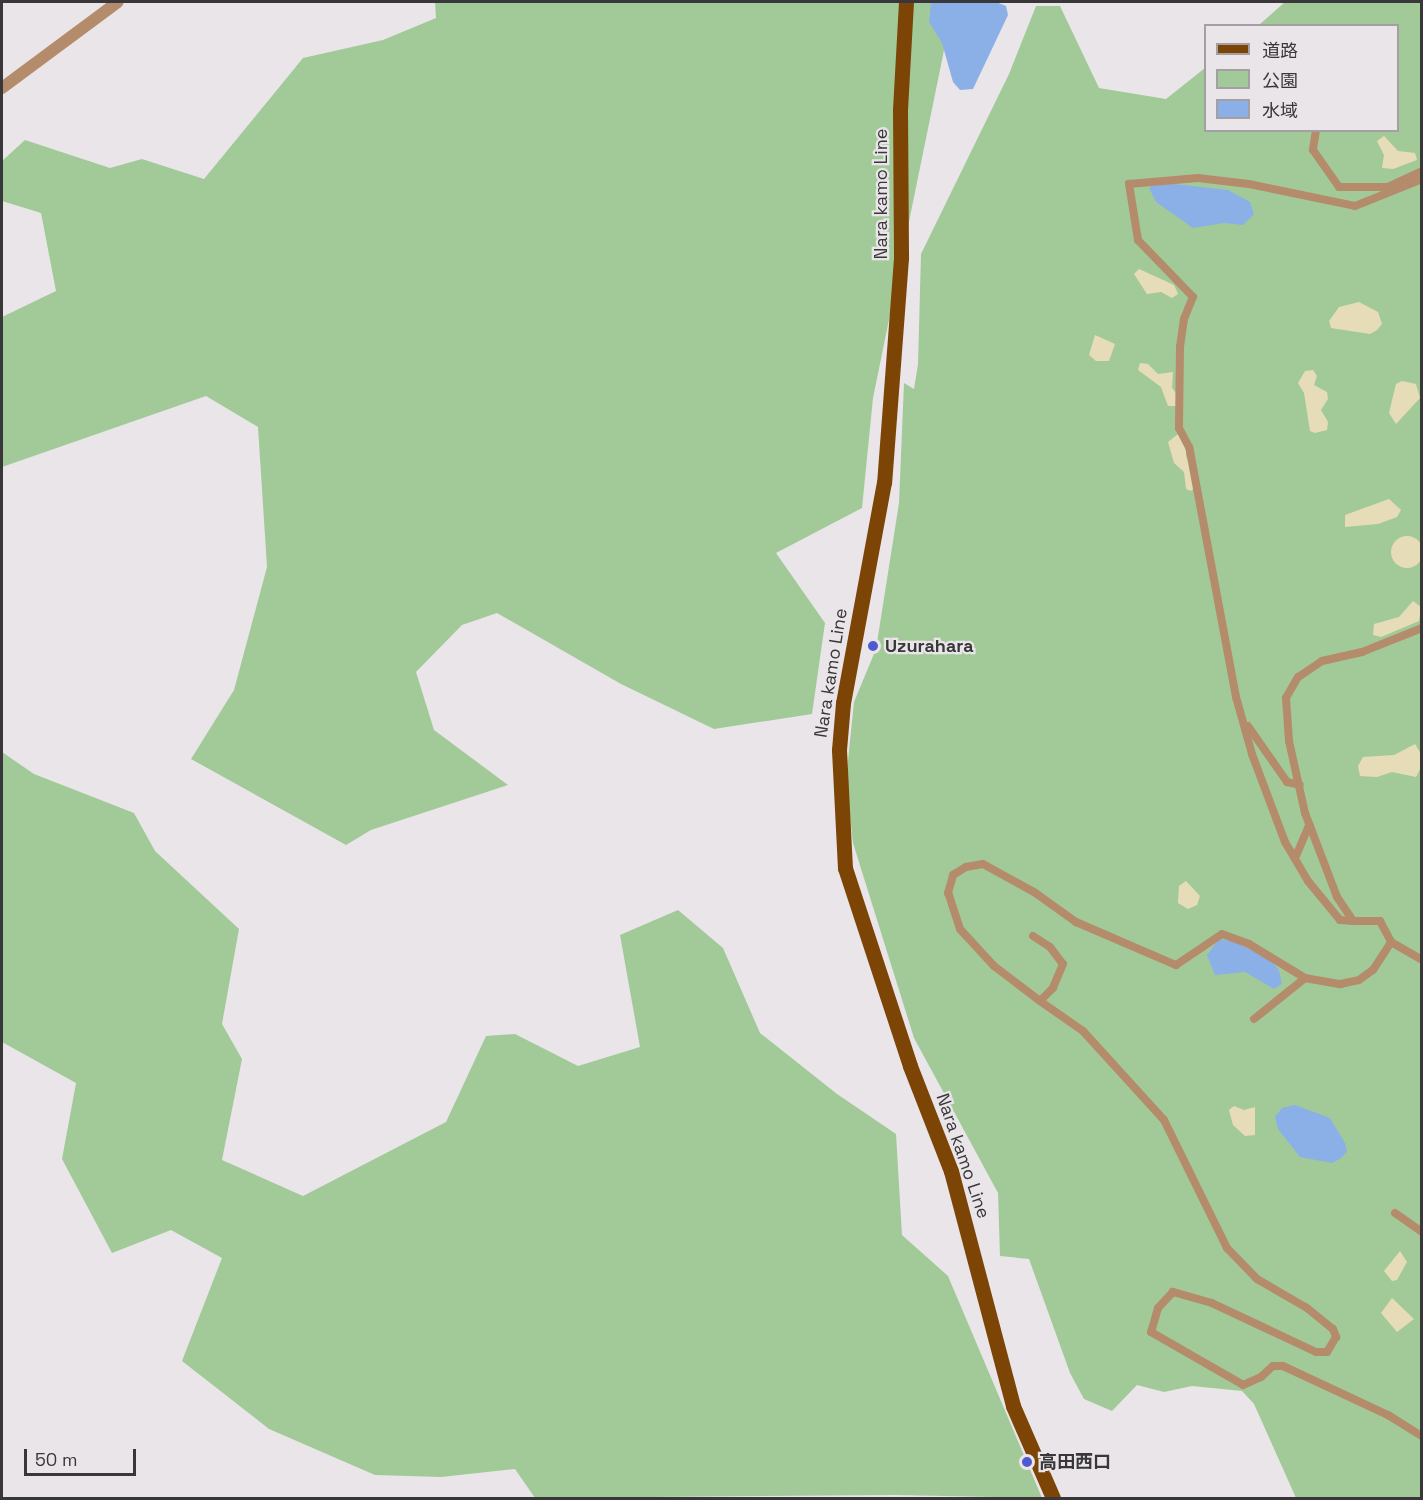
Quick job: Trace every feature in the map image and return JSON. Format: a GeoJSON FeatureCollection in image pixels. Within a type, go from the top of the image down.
{"type":"FeatureCollection","features":[{"type":"Feature","properties":{"kind":"main road","name":"Nara kamo Line"},"geometry":{"type":"LineString","coordinates":[[906,2],[900,110],[899,282],[884,482],[843,703],[838,783],[844,859],[860,918],[951,1171],[1013,1406],[1053,1498]]}},
{"type":"Feature","properties":{"kind":"street"},"geometry":{"type":"LineString","coordinates":[[2,88],[118,2]]}},
{"type":"Feature","properties":{"kind":"lane"},"geometry":{"type":"LineString","coordinates":[[1316,132],[1313,150],[1339,188],[1388,186],[1422,171]]}},
{"type":"Feature","properties":{"kind":"lane"},"geometry":{"type":"LineString","coordinates":[[1422,179],[1355,206],[1249,184],[1198,178],[1129,184],[1138,240],[1193,297],[1184,319],[1180,347],[1179,429],[1189,447],[1236,697],[1246,723],[1252,754],[1270,806],[1308,881],[1340,920],[1380,921],[1391,942],[1422,960]]}},
{"type":"Feature","properties":{"kind":"lane"},"geometry":{"type":"LineString","coordinates":[[1353,921],[1337,897],[1309,825],[1289,741],[1286,698],[1298,677],[1322,661],[1362,652],[1422,628]]}},
{"type":"Feature","properties":{"kind":"lane"},"geometry":{"type":"LineString","coordinates":[[1246,723],[1287,782],[1300,785]]}},
{"type":"Feature","properties":{"kind":"lane"},"geometry":{"type":"LineString","coordinates":[[1296,856],[1309,825]]}},
{"type":"Feature","properties":{"kind":"lane"},"geometry":{"type":"LineString","coordinates":[[1391,942],[1373,970],[1359,981],[1340,984],[1305,978],[1248,944],[1222,934],[1176,965],[1076,922],[1035,892],[983,864],[966,867],[953,875],[948,893],[960,929],[994,966],[1083,1031],[1164,1120],[1227,1248],[1257,1280],[1307,1308],[1333,1329],[1336,1337],[1327,1353],[1316,1352],[1212,1303],[1173,1292],[1158,1308],[1151,1332],[1243,1385],[1262,1377],[1273,1366],[1283,1366],[1420,1432]]}},
{"type":"Feature","properties":{"kind":"lane"},"geometry":{"type":"LineString","coordinates":[[1033,936],[1050,946],[1063,963],[1053,988],[1040,1001]]}},
{"type":"Feature","properties":{"kind":"lane"},"geometry":{"type":"LineString","coordinates":[[1254,1019],[1305,978]]}},
{"type":"Feature","properties":{"kind":"lane"},"geometry":{"type":"LineString","coordinates":[[1395,1213],[1422,1232]]}},
{"type":"Feature","properties":{"kind":"green space"},"geometry":{"type":"Polygon","coordinates":[[[435,2],[951,2],[951,16],[873,398],[862,508],[776,553],[825,623],[812,714],[714,729],[621,684],[497,613],[462,625],[416,672],[434,730],[508,785],[371,830],[346,845],[191,759],[234,690],[267,567],[258,427],[206,396],[2,467],[2,317],[56,291],[41,213],[2,201],[2,161],[25,140],[110,168],[142,159],[204,179],[303,58],[383,40],[436,18],[435,2]]]}},
{"type":"Feature","properties":{"kind":"green space"},"geometry":{"type":"Polygon","coordinates":[[[1285,2],[1421,2],[1421,1498],[1296,1498],[1254,1404],[1242,1391],[1192,1386],[1164,1392],[1137,1385],[1112,1411],[1084,1399],[1070,1373],[1029,1259],[1000,1256],[998,1193],[914,1038],[853,843],[846,780],[854,702],[876,649],[899,503],[904,383],[914,389],[918,364],[921,254],[1009,74],[1036,6],[1060,6],[1099,88],[1166,99],[1204,69],[1204,132],[1399,132],[1399,24],[1260,24],[1285,2]]]}},
{"type":"Feature","properties":{"kind":"green space"},"geometry":{"type":"Polygon","coordinates":[[[2,752],[34,774],[134,813],[155,851],[239,929],[222,1024],[242,1059],[222,1160],[303,1196],[446,1122],[486,1036],[515,1034],[578,1066],[640,1047],[620,935],[678,910],[723,948],[760,1033],[837,1094],[896,1134],[902,1235],[948,1276],[1042,1498],[896,1495],[535,1498],[515,1469],[441,1477],[375,1475],[269,1429],[182,1361],[222,1258],[171,1230],[112,1253],[62,1159],[76,1083],[2,1042],[2,752]]]}},
{"type":"Feature","properties":{"kind":"sand"},"geometry":{"type":"Polygon","coordinates":[[[1384,136],[1398,151],[1415,153],[1417,160],[1393,169],[1382,168],[1384,155],[1377,141],[1384,136]]]}},
{"type":"Feature","properties":{"kind":"sand"},"geometry":{"type":"Polygon","coordinates":[[[1139,269],[1174,285],[1178,294],[1172,298],[1161,292],[1147,294],[1134,274],[1139,269]]]}},
{"type":"Feature","properties":{"kind":"sand"},"geometry":{"type":"Polygon","coordinates":[[[1359,302],[1378,312],[1382,324],[1377,330],[1370,334],[1331,328],[1329,321],[1339,307],[1359,302]]]}},
{"type":"Feature","properties":{"kind":"sand"},"geometry":{"type":"Polygon","coordinates":[[[1095,335],[1115,344],[1109,361],[1096,361],[1089,355],[1095,335]]]}},
{"type":"Feature","properties":{"kind":"sand"},"geometry":{"type":"Polygon","coordinates":[[[1140,363],[1148,364],[1158,374],[1173,372],[1172,388],[1180,398],[1178,406],[1168,406],[1161,387],[1138,370],[1140,363]]]}},
{"type":"Feature","properties":{"kind":"sand"},"geometry":{"type":"Polygon","coordinates":[[[1313,370],[1317,376],[1314,385],[1327,392],[1328,399],[1321,410],[1328,422],[1327,430],[1315,433],[1310,431],[1304,393],[1298,383],[1305,371],[1313,370]]]}},
{"type":"Feature","properties":{"kind":"sand"},"geometry":{"type":"Polygon","coordinates":[[[1402,381],[1416,384],[1420,398],[1396,424],[1389,413],[1396,384],[1402,381]]]}},
{"type":"Feature","properties":{"kind":"sand"},"geometry":{"type":"Polygon","coordinates":[[[1178,434],[1186,444],[1186,456],[1197,485],[1191,491],[1186,489],[1184,472],[1174,463],[1168,442],[1178,434]]]}},
{"type":"Feature","properties":{"kind":"sand"},"geometry":{"type":"Polygon","coordinates":[[[1389,499],[1401,510],[1397,517],[1378,524],[1345,527],[1345,515],[1389,499]]]}},
{"type":"Feature","properties":{"kind":"sand"},"geometry":{"type":"Polygon","coordinates":[[[1407,536],[1418,541],[1423,552],[1418,563],[1407,568],[1396,563],[1391,552],[1396,541],[1407,536]]]}},
{"type":"Feature","properties":{"kind":"sand"},"geometry":{"type":"Polygon","coordinates":[[[1413,601],[1421,607],[1419,621],[1381,637],[1373,635],[1374,624],[1399,617],[1413,601]]]}},
{"type":"Feature","properties":{"kind":"sand"},"geometry":{"type":"Polygon","coordinates":[[[1415,744],[1421,754],[1421,767],[1416,777],[1392,772],[1377,777],[1360,776],[1358,766],[1363,757],[1394,755],[1415,744]]]}},
{"type":"Feature","properties":{"kind":"sand"},"geometry":{"type":"Polygon","coordinates":[[[1186,881],[1200,896],[1197,905],[1188,909],[1178,903],[1179,886],[1186,881]]]}},
{"type":"Feature","properties":{"kind":"sand"},"geometry":{"type":"Polygon","coordinates":[[[1234,1106],[1244,1110],[1255,1107],[1255,1135],[1245,1136],[1233,1125],[1229,1110],[1234,1106]]]}},
{"type":"Feature","properties":{"kind":"sand"},"geometry":{"type":"Polygon","coordinates":[[[1400,1251],[1407,1262],[1397,1280],[1392,1281],[1384,1271],[1400,1251]]]}},
{"type":"Feature","properties":{"kind":"sand"},"geometry":{"type":"Polygon","coordinates":[[[1392,1298],[1414,1319],[1397,1332],[1381,1313],[1392,1298]]]}},
{"type":"Feature","properties":{"kind":"water"},"geometry":{"type":"Polygon","coordinates":[[[931,2],[996,2],[1006,6],[1008,15],[973,89],[960,90],[953,82],[942,43],[929,22],[931,2]]]}},
{"type":"Feature","properties":{"kind":"water"},"geometry":{"type":"Polygon","coordinates":[[[1156,182],[1228,190],[1250,202],[1254,214],[1243,225],[1224,223],[1193,228],[1156,202],[1149,188],[1156,182]]]}},
{"type":"Feature","properties":{"kind":"water"},"geometry":{"type":"Polygon","coordinates":[[[1219,939],[1235,942],[1269,959],[1279,970],[1282,984],[1274,989],[1245,972],[1215,975],[1207,955],[1219,939]]]}},
{"type":"Feature","properties":{"kind":"water"},"geometry":{"type":"Polygon","coordinates":[[[1295,1105],[1330,1118],[1345,1143],[1347,1152],[1340,1159],[1332,1163],[1300,1157],[1278,1129],[1275,1117],[1282,1108],[1295,1105]]]}},
{"type":"Feature","properties":{"kind":"place","name":"Uzurahara"},"geometry":{"type":"Point","coordinates":[873,646]}},
{"type":"Feature","properties":{"kind":"place","name":"高田西口"},"geometry":{"type":"Point","coordinates":[1027,1462]}}]}
